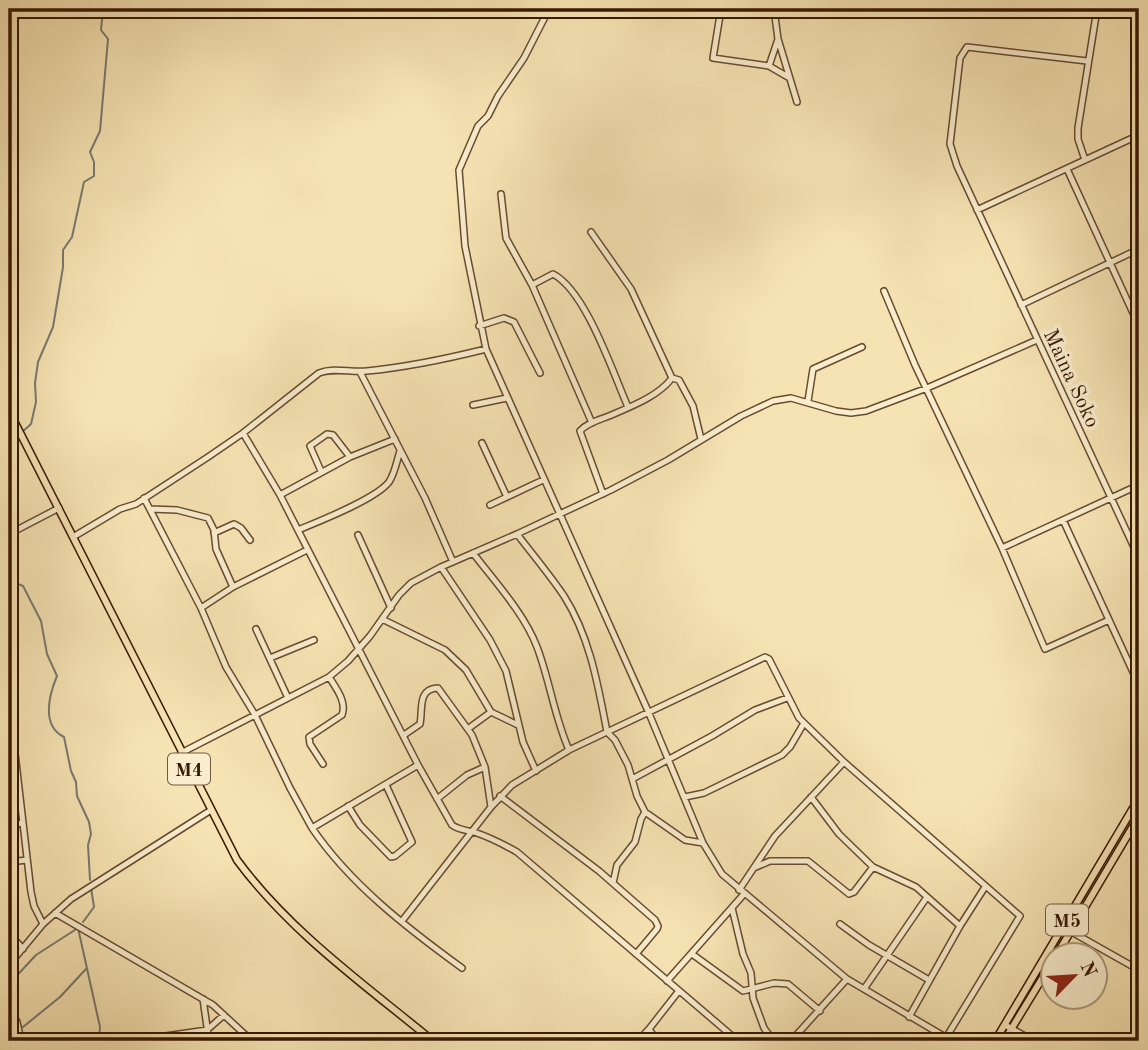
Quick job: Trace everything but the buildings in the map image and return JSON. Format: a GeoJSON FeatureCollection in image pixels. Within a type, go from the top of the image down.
{"type":"FeatureCollection","features":[{"type":"Feature","properties":{"kind":"main road","name":"M4"},"geometry":{"type":"LineString","coordinates":[[9,411],[237,860],[270,901],[336,961],[433,1041]]}},
{"type":"Feature","properties":{"kind":"main road","name":"M5"},"geometry":{"type":"LineString","coordinates":[[1004,1041],[1008,1026],[1063,927],[1139,798]]}},
{"type":"Feature","properties":{"kind":"main road","name":"M5"},"geometry":{"type":"LineString","coordinates":[[1064,942],[1139,816]]}},
{"type":"Feature","properties":{"kind":"main road","name":"M5"},"geometry":{"type":"LineString","coordinates":[[995,1041],[1040,979]]}},
{"type":"Feature","properties":{"kind":"street"},"geometry":{"type":"LineString","coordinates":[[402,920],[471,831],[512,785],[569,750],[648,712],[765,657],[769,659],[799,718],[844,762],[1020,916],[947,1040],[847,979],[722,874],[704,843],[669,759],[648,712],[560,514],[543,481],[486,349],[465,246],[459,170],[478,127],[488,116],[524,58],[549,9]]}},
{"type":"Feature","properties":{"kind":"street"},"geometry":{"type":"LineString","coordinates":[[721,9],[713,58],[769,66],[789,77]]}},
{"type":"Feature","properties":{"kind":"street"},"geometry":{"type":"LineString","coordinates":[[774,9],[778,39],[797,102]]}},
{"type":"Feature","properties":{"kind":"street"},"geometry":{"type":"LineString","coordinates":[[1085,160],[1078,139],[1078,128],[1097,9]]}},
{"type":"Feature","properties":{"kind":"street"},"geometry":{"type":"LineString","coordinates":[[769,66],[778,39]]}},
{"type":"Feature","properties":{"kind":"street","name":"Maina Soko"},"geometry":{"type":"LineString","coordinates":[[1087,61],[974,47],[964,49],[960,58],[950,144],[977,210],[1139,558]]}},
{"type":"Feature","properties":{"kind":"street"},"geometry":{"type":"LineString","coordinates":[[977,210],[1139,135]]}},
{"type":"Feature","properties":{"kind":"street"},"geometry":{"type":"LineString","coordinates":[[1067,169],[1139,326]]}},
{"type":"Feature","properties":{"kind":"street"},"geometry":{"type":"LineString","coordinates":[[500,194],[506,238],[532,285],[592,423]]}},
{"type":"Feature","properties":{"kind":"street"},"geometry":{"type":"LineString","coordinates":[[591,232],[631,289],[672,378],[679,380],[693,407],[701,439]]}},
{"type":"Feature","properties":{"kind":"street"},"geometry":{"type":"LineString","coordinates":[[1021,305],[1139,249]]}},
{"type":"Feature","properties":{"kind":"street"},"geometry":{"type":"LineString","coordinates":[[532,285],[553,274],[571,289],[587,314],[628,407]]}},
{"type":"Feature","properties":{"kind":"street"},"geometry":{"type":"LineString","coordinates":[[884,292],[915,365],[1002,548],[1045,649],[1109,620]]}},
{"type":"Feature","properties":{"kind":"street"},"geometry":{"type":"LineString","coordinates":[[480,326],[504,318],[514,322],[540,373]]}},
{"type":"Feature","properties":{"kind":"street"},"geometry":{"type":"LineString","coordinates":[[181,753],[329,677],[359,649],[407,587],[441,567],[603,494],[668,460],[741,416],[773,401],[791,398],[836,411],[866,411],[927,388],[1037,340]]}},
{"type":"Feature","properties":{"kind":"street"},"geometry":{"type":"LineString","coordinates":[[808,401],[813,369],[862,347]]}},
{"type":"Feature","properties":{"kind":"street"},"geometry":{"type":"LineString","coordinates":[[73,537],[144,498],[243,433],[319,373],[332,369],[360,372],[438,362],[486,349]]}},
{"type":"Feature","properties":{"kind":"street"},"geometry":{"type":"LineString","coordinates":[[360,372],[425,498],[453,562]]}},
{"type":"Feature","properties":{"kind":"street"},"geometry":{"type":"LineString","coordinates":[[603,494],[579,435],[582,428],[665,387],[672,378]]}},
{"type":"Feature","properties":{"kind":"street"},"geometry":{"type":"LineString","coordinates":[[473,405],[507,398]]}},
{"type":"Feature","properties":{"kind":"street"},"geometry":{"type":"LineString","coordinates":[[243,433],[280,495],[418,765],[452,825],[501,843],[517,852],[738,1041]]}},
{"type":"Feature","properties":{"kind":"street"},"geometry":{"type":"LineString","coordinates":[[321,471],[310,446],[327,434],[333,435],[350,457]]}},
{"type":"Feature","properties":{"kind":"street"},"geometry":{"type":"LineString","coordinates":[[280,495],[321,471],[395,439]]}},
{"type":"Feature","properties":{"kind":"street"},"geometry":{"type":"LineString","coordinates":[[482,443],[507,497]]}},
{"type":"Feature","properties":{"kind":"street"},"geometry":{"type":"LineString","coordinates":[[298,530],[340,512],[387,484],[393,475],[400,450]]}},
{"type":"Feature","properties":{"kind":"street"},"geometry":{"type":"LineString","coordinates":[[490,505],[543,481]]}},
{"type":"Feature","properties":{"kind":"street"},"geometry":{"type":"LineString","coordinates":[[1002,548],[1139,485]]}},
{"type":"Feature","properties":{"kind":"street"},"geometry":{"type":"LineString","coordinates":[[144,498],[201,608],[226,667],[255,715],[312,828],[331,856],[366,891],[462,968]]}},
{"type":"Feature","properties":{"kind":"street"},"geometry":{"type":"LineString","coordinates":[[9,534],[59,508]]}},
{"type":"Feature","properties":{"kind":"street"},"geometry":{"type":"LineString","coordinates":[[150,509],[205,516],[214,533],[216,549],[233,587]]}},
{"type":"Feature","properties":{"kind":"street"},"geometry":{"type":"LineString","coordinates":[[1063,520],[1139,685]]}},
{"type":"Feature","properties":{"kind":"street"},"geometry":{"type":"LineString","coordinates":[[214,533],[234,524],[241,527],[250,540]]}},
{"type":"Feature","properties":{"kind":"street"},"geometry":{"type":"LineString","coordinates":[[517,534],[564,597],[577,622],[590,655],[607,732],[615,740],[634,778],[637,796],[645,812],[685,840],[704,843]]}},
{"type":"Feature","properties":{"kind":"street"},"geometry":{"type":"LineString","coordinates":[[358,535],[391,608]]}},
{"type":"Feature","properties":{"kind":"street"},"geometry":{"type":"LineString","coordinates":[[201,608],[233,587],[307,550]]}},
{"type":"Feature","properties":{"kind":"street"},"geometry":{"type":"LineString","coordinates":[[473,553],[521,617],[537,644],[556,719],[569,750]]}},
{"type":"Feature","properties":{"kind":"street"},"geometry":{"type":"LineString","coordinates":[[441,567],[498,653],[511,686],[518,725],[536,771]]}},
{"type":"Feature","properties":{"kind":"street"},"geometry":{"type":"LineString","coordinates":[[382,620],[429,640],[457,660],[467,670],[491,712],[518,725]]}},
{"type":"Feature","properties":{"kind":"street"},"geometry":{"type":"LineString","coordinates":[[256,628],[288,698]]}},
{"type":"Feature","properties":{"kind":"street"},"geometry":{"type":"LineString","coordinates":[[271,658],[314,640]]}},
{"type":"Feature","properties":{"kind":"street"},"geometry":{"type":"LineString","coordinates":[[323,764],[310,744],[309,737],[344,711],[342,700],[329,677]]}},
{"type":"Feature","properties":{"kind":"street"},"geometry":{"type":"LineString","coordinates":[[404,735],[420,724],[422,698],[435,688],[442,691],[452,710],[468,728],[485,767],[491,807]]}},
{"type":"Feature","properties":{"kind":"street"},"geometry":{"type":"LineString","coordinates":[[634,778],[755,710],[787,698]]}},
{"type":"Feature","properties":{"kind":"street"},"geometry":{"type":"LineString","coordinates":[[9,702],[11,750],[19,784],[32,900],[43,924]]}},
{"type":"Feature","properties":{"kind":"street"},"geometry":{"type":"LineString","coordinates":[[468,728],[491,712]]}},
{"type":"Feature","properties":{"kind":"street"},"geometry":{"type":"LineString","coordinates":[[685,797],[704,793],[782,755],[804,723]]}},
{"type":"Feature","properties":{"kind":"street"},"geometry":{"type":"LineString","coordinates":[[667,981],[732,908],[753,868],[775,835],[844,762]]}},
{"type":"Feature","properties":{"kind":"street"},"geometry":{"type":"LineString","coordinates":[[312,828],[418,765]]}},
{"type":"Feature","properties":{"kind":"street"},"geometry":{"type":"LineString","coordinates":[[437,799],[467,775],[485,767]]}},
{"type":"Feature","properties":{"kind":"street"},"geometry":{"type":"LineString","coordinates":[[9,786],[19,784]]}},
{"type":"Feature","properties":{"kind":"street"},"geometry":{"type":"LineString","coordinates":[[348,806],[370,835],[391,856],[395,856],[412,842],[386,785]]}},
{"type":"Feature","properties":{"kind":"street"},"geometry":{"type":"LineString","coordinates":[[500,796],[549,831],[657,923],[657,929],[636,954]]}},
{"type":"Feature","properties":{"kind":"street"},"geometry":{"type":"LineString","coordinates":[[811,797],[839,834],[873,867],[907,882],[960,926]]}},
{"type":"Feature","properties":{"kind":"street"},"geometry":{"type":"LineString","coordinates":[[9,965],[43,924],[82,891],[211,810]]}},
{"type":"Feature","properties":{"kind":"street"},"geometry":{"type":"LineString","coordinates":[[613,883],[617,865],[635,842],[645,812]]}},
{"type":"Feature","properties":{"kind":"street"},"geometry":{"type":"LineString","coordinates":[[9,825],[23,823]]}},
{"type":"Feature","properties":{"kind":"street"},"geometry":{"type":"LineString","coordinates":[[9,862],[27,860]]}},
{"type":"Feature","properties":{"kind":"street"},"geometry":{"type":"LineString","coordinates":[[753,868],[770,861],[808,861],[849,894],[873,867]]}},
{"type":"Feature","properties":{"kind":"street"},"geometry":{"type":"LineString","coordinates":[[909,1017],[985,887]]}},
{"type":"Feature","properties":{"kind":"street"},"geometry":{"type":"LineString","coordinates":[[864,989],[927,897]]}},
{"type":"Feature","properties":{"kind":"street"},"geometry":{"type":"LineString","coordinates":[[732,908],[743,954],[751,973],[752,990],[766,1032],[782,1041]]}},
{"type":"Feature","properties":{"kind":"street"},"geometry":{"type":"LineString","coordinates":[[55,913],[202,999],[252,1041]]}},
{"type":"Feature","properties":{"kind":"street"},"geometry":{"type":"LineString","coordinates":[[840,924],[869,946],[929,980]]}},
{"type":"Feature","properties":{"kind":"street"},"geometry":{"type":"LineString","coordinates":[[1063,927],[1139,970]]}},
{"type":"Feature","properties":{"kind":"street"},"geometry":{"type":"LineString","coordinates":[[9,939],[14,939],[23,949]]}},
{"type":"Feature","properties":{"kind":"street"},"geometry":{"type":"LineString","coordinates":[[692,954],[743,991],[774,983],[788,984],[820,1011]]}},
{"type":"Feature","properties":{"kind":"street"},"geometry":{"type":"LineString","coordinates":[[795,1040],[847,979]]}},
{"type":"Feature","properties":{"kind":"street"},"geometry":{"type":"LineString","coordinates":[[638,1041],[678,992]]}},
{"type":"Feature","properties":{"kind":"street"},"geometry":{"type":"LineString","coordinates":[[202,999],[209,1041]]}},
{"type":"Feature","properties":{"kind":"street"},"geometry":{"type":"LineString","coordinates":[[9,1008],[17,1022],[21,1041]]}},
{"type":"Feature","properties":{"kind":"street"},"geometry":{"type":"LineString","coordinates":[[131,1041],[207,1030],[224,1015]]}},
{"type":"Feature","properties":{"kind":"street"},"geometry":{"type":"LineString","coordinates":[[1008,1026],[1034,1041]]}},
{"type":"Feature","properties":{"kind":"street"},"geometry":{"type":"LineString","coordinates":[[649,1029],[662,1041]]}},
{"type":"Feature","properties":{"kind":"waterway"},"geometry":{"type":"LineString","coordinates":[[21,433],[31,424],[36,402],[38,362],[53,327],[63,267],[63,250],[72,237],[84,182],[94,176],[94,162],[90,152],[100,131],[108,39],[101,30],[103,9]]}},
{"type":"Feature","properties":{"kind":"waterway"},"geometry":{"type":"LineString","coordinates":[[9,455],[18,437]]}},
{"type":"Feature","properties":{"kind":"waterway"},"geometry":{"type":"LineString","coordinates":[[9,495],[16,500],[18,510],[9,527]]}},
{"type":"Feature","properties":{"kind":"waterway"},"geometry":{"type":"LineString","coordinates":[[9,561],[16,581],[23,586],[41,621],[47,654],[57,676],[51,692],[50,718],[52,726],[64,737],[77,796],[89,822],[90,880]]}},
{"type":"Feature","properties":{"kind":"waterway"},"geometry":{"type":"LineString","coordinates":[[83,922],[94,907],[91,888]]}},
{"type":"Feature","properties":{"kind":"waterway"},"geometry":{"type":"LineString","coordinates":[[9,984],[36,955],[78,928],[100,1027],[99,1041]]}},
{"type":"Feature","properties":{"kind":"waterway"},"geometry":{"type":"LineString","coordinates":[[23,1027],[60,997],[86,969]]}},
{"type":"Feature","properties":{"kind":"waterway"},"geometry":{"type":"LineString","coordinates":[[9,1038],[16,1033]]}}]}
